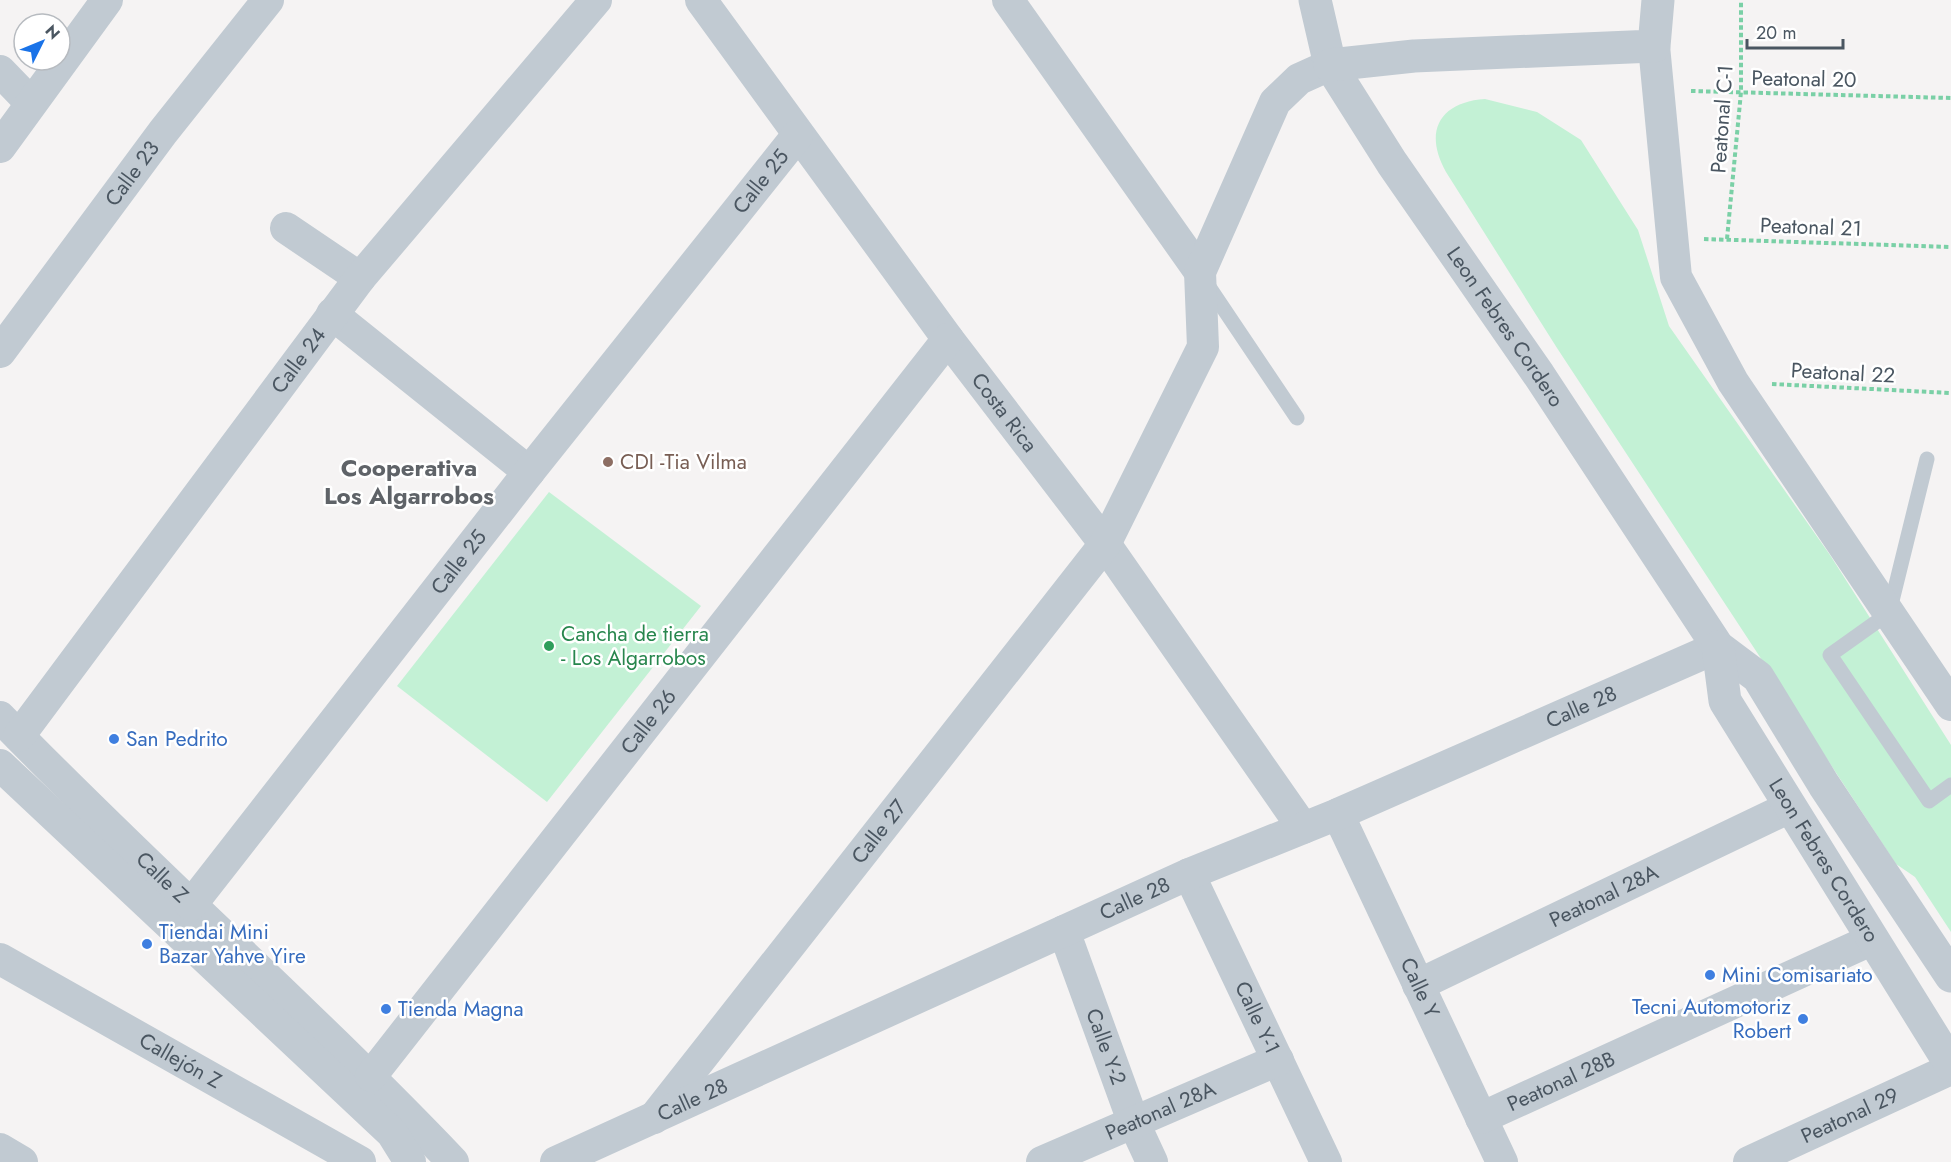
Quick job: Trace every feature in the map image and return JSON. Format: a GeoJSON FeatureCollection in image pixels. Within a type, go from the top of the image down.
{"type":"FeatureCollection","features":[{"type":"Feature","properties":{"kind":"street"},"geometry":{"type":"LineString","coordinates":[[0,147],[107,0]]}},
{"type":"Feature","properties":{"kind":"street","name":"Calle 23"},"geometry":{"type":"LineString","coordinates":[[0,352],[163,132],[268,0]]}},
{"type":"Feature","properties":{"kind":"street","name":"Calle 24"},"geometry":{"type":"LineString","coordinates":[[9,726],[360,278],[596,0]]}},
{"type":"Feature","properties":{"kind":"street","name":"Costa Rica"},"geometry":{"type":"LineString","coordinates":[[701,0],[797,136],[1105,544],[1302,828]]}},
{"type":"Feature","properties":{"kind":"street"},"geometry":{"type":"LineString","coordinates":[[1008,0],[1200,272]]}},
{"type":"Feature","properties":{"kind":"street","name":"Leon Febres Cordero"},"geometry":{"type":"LineString","coordinates":[[1315,0],[1330,65],[1392,163],[1539,375],[1718,647],[1758,677],[1824,785],[1951,976]]}},
{"type":"Feature","properties":{"kind":"street"},"geometry":{"type":"LineString","coordinates":[[1658,0],[1654,46],[1670,237],[1676,277],[1733,382],[1951,705]]}},
{"type":"Feature","properties":{"kind":"street"},"geometry":{"type":"LineString","coordinates":[[1200,272],[1275,102],[1299,79],[1330,65],[1414,56],[1654,46]]}},
{"type":"Feature","properties":{"kind":"street"},"geometry":{"type":"LineString","coordinates":[[0,71],[31,103]]}},
{"type":"Feature","properties":{"kind":"street","name":"Calle 25"},"geometry":{"type":"LineString","coordinates":[[191,905],[529,472],[797,136]]}},
{"type":"Feature","properties":{"kind":"street"},"geometry":{"type":"LineString","coordinates":[[286,228],[360,278]]}},
{"type":"Feature","properties":{"kind":"street","name":"Calle 27"},"geometry":{"type":"LineString","coordinates":[[654,1118],[1105,544],[1203,347],[1200,272]]}},
{"type":"Feature","properties":{"kind":"street"},"geometry":{"type":"LineString","coordinates":[[332,314],[529,472]]}},
{"type":"Feature","properties":{"kind":"street","name":"Calle 26"},"geometry":{"type":"LineString","coordinates":[[371,1076],[948,339]]}},
{"type":"Feature","properties":{"kind":"street","name":"Leon Febres Cordero"},"geometry":{"type":"LineString","coordinates":[[1718,647],[1725,701],[1951,1067]]}},
{"type":"Feature","properties":{"kind":"street","name":"Calle 28"},"geometry":{"type":"LineString","coordinates":[[556,1162],[1190,874],[1338,814],[1718,647]]}},
{"type":"Feature","properties":{"kind":"street","name":"Calle Z"},"geometry":{"type":"LineString","coordinates":[[9,726],[191,905],[371,1076],[453,1162]]}},
{"type":"Feature","properties":{"kind":"street","name":"Calle Z"},"geometry":{"type":"LineString","coordinates":[[0,765],[392,1133],[410,1162]]}},
{"type":"Feature","properties":{"kind":"street","name":"Peatonal 28A"},"geometry":{"type":"LineString","coordinates":[[1418,985],[1790,807]]}},
{"type":"Feature","properties":{"kind":"street","name":"Calle Y"},"geometry":{"type":"LineString","coordinates":[[1338,814],[1502,1162]]}},
{"type":"Feature","properties":{"kind":"street","name":"Calle Y-1"},"geometry":{"type":"LineString","coordinates":[[1190,874],[1326,1162]]}},
{"type":"Feature","properties":{"kind":"street","name":"Calle Y-2"},"geometry":{"type":"LineString","coordinates":[[1064,931],[1133,1121],[1152,1162]]}},
{"type":"Feature","properties":{"kind":"street","name":"Peatonal 28B"},"geometry":{"type":"LineString","coordinates":[[1481,1119],[1871,940]]}},
{"type":"Feature","properties":{"kind":"street","name":"Callejón Z"},"geometry":{"type":"LineString","coordinates":[[0,959],[360,1162]]}},
{"type":"Feature","properties":{"kind":"street","name":"Peatonal 28A"},"geometry":{"type":"LineString","coordinates":[[1042,1162],[1278,1060]]}},
{"type":"Feature","properties":{"kind":"street","name":"Peatonal 29"},"geometry":{"type":"LineString","coordinates":[[1749,1162],[1951,1067]]}},
{"type":"Feature","properties":{"kind":"street"},"geometry":{"type":"LineString","coordinates":[[0,1149],[22,1162]]}},
{"type":"Feature","properties":{"kind":"lane"},"geometry":{"type":"LineString","coordinates":[[1200,272],[1297,418]]}},
{"type":"Feature","properties":{"kind":"lane"},"geometry":{"type":"LineString","coordinates":[[1927,459],[1889,613],[1830,655],[1929,801],[1951,785]]}},
{"type":"Feature","properties":{"kind":"path","name":"Peatonal C-1"},"geometry":{"type":"LineString","coordinates":[[1727,239],[1741,92],[1741,0]]}},
{"type":"Feature","properties":{"kind":"path","name":"Peatonal 20"},"geometry":{"type":"LineString","coordinates":[[1657,90],[1951,98]]}},
{"type":"Feature","properties":{"kind":"path","name":"Peatonal 21"},"geometry":{"type":"LineString","coordinates":[[1670,237],[1951,247]]}},
{"type":"Feature","properties":{"kind":"path","name":"Peatonal 22"},"geometry":{"type":"LineString","coordinates":[[1733,382],[1951,393]]}},
{"type":"Feature","properties":{"kind":"green space"},"geometry":{"type":"Polygon","coordinates":[[[1485,99],[1537,112],[1581,140],[1638,230],[1669,326],[1830,555],[1951,745],[1951,932],[1915,877],[1896,864],[1557,348],[1446,172],[1436,144],[1436,132],[1440,121],[1457,106],[1469,101],[1485,99]]]}},
{"type":"Feature","properties":{"kind":"green space","name":"Cancha de tierra - Los Algarrobos"},"geometry":{"type":"Polygon","coordinates":[[[549,492],[701,606],[547,802],[397,686],[549,492]]]}},
{"type":"Feature","properties":{"kind":"place","name":"CDI -Tia Vilma"},"geometry":{"type":"Point","coordinates":[608,462]}},
{"type":"Feature","properties":{"kind":"place","name":"Cancha de tierra - Los Algarrobos"},"geometry":{"type":"Point","coordinates":[549,646]}},
{"type":"Feature","properties":{"kind":"place","name":"San Pedrito"},"geometry":{"type":"Point","coordinates":[114,739]}},
{"type":"Feature","properties":{"kind":"place","name":"Tiendai Mini Bazar Yahve Yire"},"geometry":{"type":"Point","coordinates":[147,944]}},
{"type":"Feature","properties":{"kind":"place","name":"Mini Comisariato"},"geometry":{"type":"Point","coordinates":[1710,975]}},
{"type":"Feature","properties":{"kind":"place","name":"Tienda Magna"},"geometry":{"type":"Point","coordinates":[386,1009]}},
{"type":"Feature","properties":{"kind":"place","name":"Tecni Automotoriz Robert"},"geometry":{"type":"Point","coordinates":[1803,1019]}},
{"type":"Feature","properties":{"kind":"district","name":"Cooperativa Los Algarrobos"},"geometry":{"type":"Point","coordinates":[409,481]}}]}
